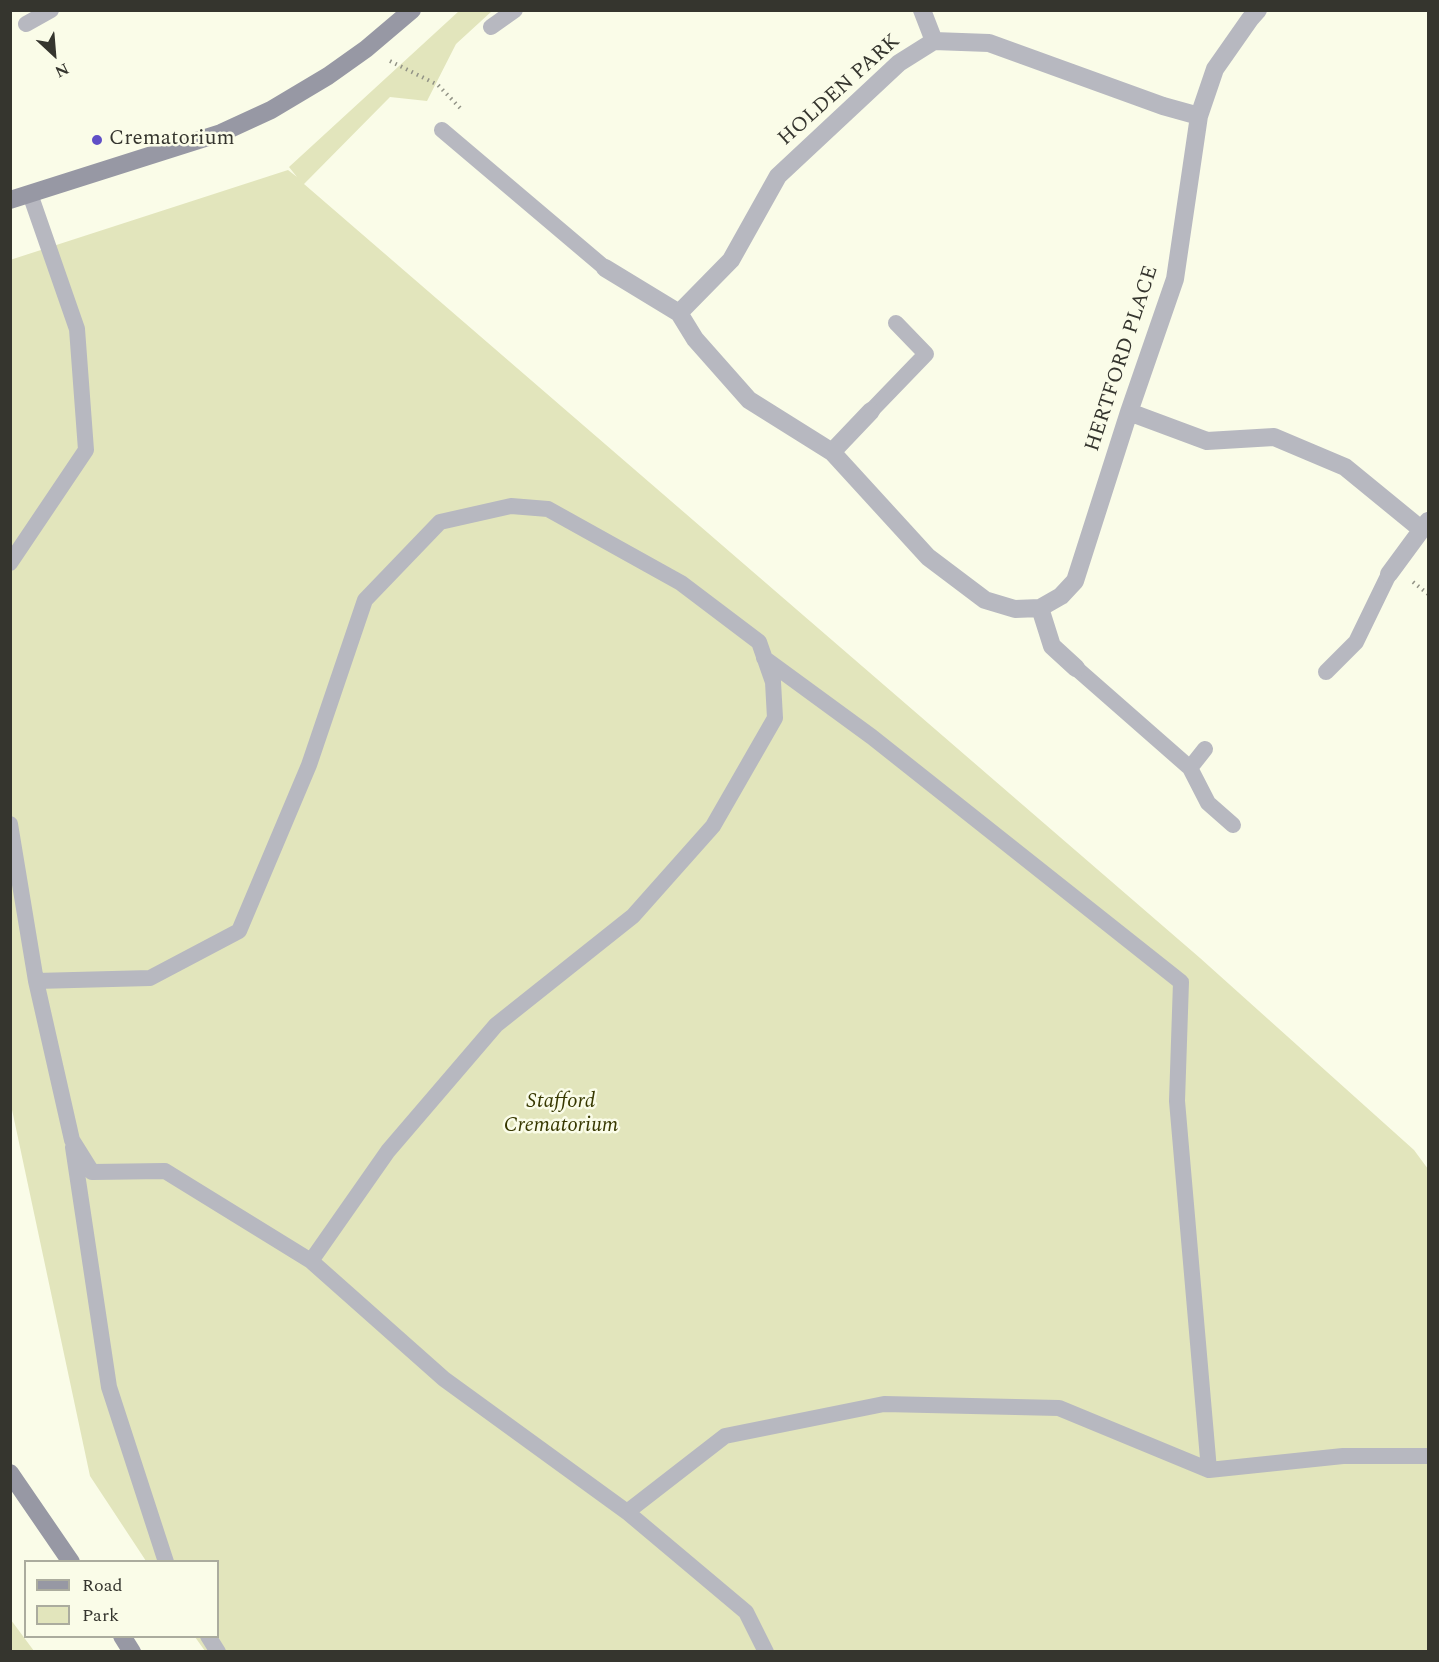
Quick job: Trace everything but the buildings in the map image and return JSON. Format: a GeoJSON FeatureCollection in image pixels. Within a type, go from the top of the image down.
{"type":"FeatureCollection","features":[{"type":"Feature","properties":{"kind":"street"},"geometry":{"type":"LineString","coordinates":[[10,200],[221,133],[271,110],[328,76],[366,49],[412,10]]}},
{"type":"Feature","properties":{"kind":"street"},"geometry":{"type":"LineString","coordinates":[[922,10],[934,41]]}},
{"type":"Feature","properties":{"kind":"street","name":"HERTFORD PLACE"},"geometry":{"type":"LineString","coordinates":[[1040,608],[1061,596],[1075,580],[1129,411],[1175,279],[1199,116],[1215,69],[1258,10]]}},
{"type":"Feature","properties":{"kind":"street","name":"HOLDEN PARK"},"geometry":{"type":"LineString","coordinates":[[679,313],[731,260],[778,176],[899,63],[934,41],[989,43],[1163,106],[1199,116]]}},
{"type":"Feature","properties":{"kind":"street"},"geometry":{"type":"LineString","coordinates":[[605,268],[679,313],[695,339],[749,400],[832,452],[928,557],[986,600],[1015,609],[1040,608],[1052,646],[1076,669]]}},
{"type":"Feature","properties":{"kind":"street"},"geometry":{"type":"LineString","coordinates":[[832,452],[871,411]]}},
{"type":"Feature","properties":{"kind":"street"},"geometry":{"type":"LineString","coordinates":[[1129,411],[1207,441],[1274,437],[1345,467],[1425,526],[1389,574]]}},
{"type":"Feature","properties":{"kind":"street"},"geometry":{"type":"LineString","coordinates":[[10,1473],[70,1560]]}},
{"type":"Feature","properties":{"kind":"street"},"geometry":{"type":"LineString","coordinates":[[123,1638],[132,1652]]}},
{"type":"Feature","properties":{"kind":"lane"},"geometry":{"type":"LineString","coordinates":[[26,24],[51,10]]}},
{"type":"Feature","properties":{"kind":"lane"},"geometry":{"type":"LineString","coordinates":[[490,27],[515,10]]}},
{"type":"Feature","properties":{"kind":"lane"},"geometry":{"type":"LineString","coordinates":[[442,130],[605,268]]}},
{"type":"Feature","properties":{"kind":"lane"},"geometry":{"type":"LineString","coordinates":[[10,563],[86,450],[77,329],[30,194]]}},
{"type":"Feature","properties":{"kind":"lane"},"geometry":{"type":"LineString","coordinates":[[871,411],[926,354],[896,323]]}},
{"type":"Feature","properties":{"kind":"lane"},"geometry":{"type":"LineString","coordinates":[[36,981],[150,978],[239,931],[309,765],[365,600],[440,522],[511,506],[548,509],[681,583],[759,642],[773,682],[775,718],[713,826],[633,916],[496,1025],[388,1151],[311,1261]]}},
{"type":"Feature","properties":{"kind":"lane"},"geometry":{"type":"LineString","coordinates":[[1326,672],[1356,642],[1389,574]]}},
{"type":"Feature","properties":{"kind":"lane"},"geometry":{"type":"LineString","coordinates":[[764,658],[872,737],[1181,982],[1177,1101],[1209,1470]]}},
{"type":"Feature","properties":{"kind":"lane"},"geometry":{"type":"LineString","coordinates":[[1076,669],[1190,768],[1208,803],[1233,825]]}},
{"type":"Feature","properties":{"kind":"lane"},"geometry":{"type":"LineString","coordinates":[[1190,768],[1205,749]]}},
{"type":"Feature","properties":{"kind":"lane"},"geometry":{"type":"LineString","coordinates":[[10,824],[36,981],[72,1140],[109,1387],[165,1560]]}},
{"type":"Feature","properties":{"kind":"lane"},"geometry":{"type":"LineString","coordinates":[[72,1140],[92,1172],[165,1171],[311,1261],[444,1379],[627,1512],[746,1612],[766,1652]]}},
{"type":"Feature","properties":{"kind":"lane"},"geometry":{"type":"LineString","coordinates":[[627,1512],[725,1436],[884,1404],[1059,1408],[1209,1470],[1343,1456],[1428,1456]]}},
{"type":"Feature","properties":{"kind":"lane"},"geometry":{"type":"LineString","coordinates":[[209,1638],[218,1652]]}},
{"type":"Feature","properties":{"kind":"green space","name":"Stafford Crematorium"},"geometry":{"type":"Polygon","coordinates":[[[459,11],[492,11],[456,44],[427,101],[390,97],[304,184],[1200,958],[1414,1150],[1428,1169],[1428,1651],[205,1651],[196,1638],[219,1638],[219,1560],[145,1560],[90,1476],[11,1105],[10,260],[288,170],[297,177],[289,167],[459,11]]]}},
{"type":"Feature","properties":{"kind":"green space"},"geometry":{"type":"Polygon","coordinates":[[[10,1620],[34,1651],[11,1651],[10,1620]]]}},
{"type":"Feature","properties":{"kind":"place","name":"Crematorium"},"geometry":{"type":"Point","coordinates":[97,140]}}]}
